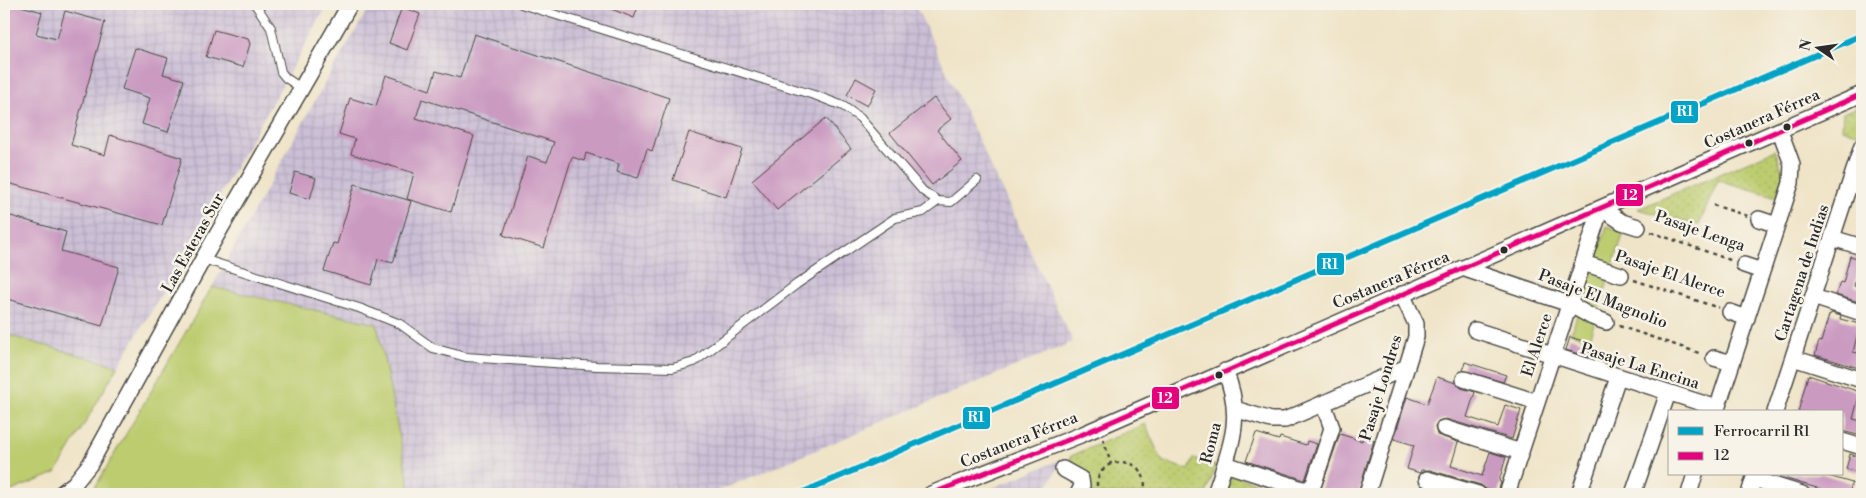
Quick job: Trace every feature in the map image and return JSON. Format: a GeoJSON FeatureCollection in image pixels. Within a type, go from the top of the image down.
{"type":"FeatureCollection","features":[{"type":"Feature","properties":{"kind":"street","name":"Las Esteras Sur"},"geometry":{"type":"LineString","coordinates":[[61,494],[74,484],[90,464],[203,259],[350,4]]}},
{"type":"Feature","properties":{"kind":"street","name":"Costanera Férrea"},"geometry":{"type":"LineString","coordinates":[[931,494],[1100,426],[1862,94]]}},
{"type":"Feature","properties":{"kind":"street","name":"Pasaje Lenga"},"geometry":{"type":"LineString","coordinates":[[1716,410],[1791,183],[1793,169],[1780,131]]}},
{"type":"Feature","properties":{"kind":"street","name":"Cartagena de Indias"},"geometry":{"type":"LineString","coordinates":[[1776,410],[1832,238],[1857,179],[1862,146]]}},
{"type":"Feature","properties":{"kind":"street","name":"Pasaje Lenga"},"geometry":{"type":"LineString","coordinates":[[1601,208],[1622,222],[1638,227]]}},
{"type":"Feature","properties":{"kind":"street","name":"El Alerce"},"geometry":{"type":"LineString","coordinates":[[1508,494],[1601,208]]}},
{"type":"Feature","properties":{"kind":"street","name":"Pasaje Lenga"},"geometry":{"type":"LineString","coordinates":[[1758,219],[1777,225]]}},
{"type":"Feature","properties":{"kind":"street"},"geometry":{"type":"LineString","coordinates":[[1832,238],[1862,247]]}},
{"type":"Feature","properties":{"kind":"street","name":"Pasaje El Alerce"},"geometry":{"type":"LineString","coordinates":[[1583,263],[1621,275]]}},
{"type":"Feature","properties":{"kind":"street","name":"Pasaje Lenga"},"geometry":{"type":"LineString","coordinates":[[1744,265],[1762,271]]}},
{"type":"Feature","properties":{"kind":"street","name":"Pasaje El Magnolio"},"geometry":{"type":"LineString","coordinates":[[1462,268],[1570,304],[1592,317],[1606,322]]}},
{"type":"Feature","properties":{"kind":"street","name":"Pasaje Londres"},"geometry":{"type":"LineString","coordinates":[[1368,494],[1417,330],[1402,294]]}},
{"type":"Feature","properties":{"kind":"street"},"geometry":{"type":"LineString","coordinates":[[1813,297],[1862,313]]}},
{"type":"Feature","properties":{"kind":"street","name":"Pasaje El Alerce"},"geometry":{"type":"LineString","coordinates":[[1730,312],[1746,318]]}},
{"type":"Feature","properties":{"kind":"street","name":"Pasaje La Encina"},"geometry":{"type":"LineString","coordinates":[[1474,330],[1716,410]]}},
{"type":"Feature","properties":{"kind":"street"},"geometry":{"type":"LineString","coordinates":[[1714,358],[1732,364]]}},
{"type":"Feature","properties":{"kind":"street"},"geometry":{"type":"LineString","coordinates":[[1793,358],[1862,380]]}},
{"type":"Feature","properties":{"kind":"street"},"geometry":{"type":"LineString","coordinates":[[1235,410],[1280,421],[1406,367]]}},
{"type":"Feature","properties":{"kind":"street","name":"Roma"},"geometry":{"type":"LineString","coordinates":[[1215,494],[1235,428],[1233,393],[1225,370]]}},
{"type":"Feature","properties":{"kind":"street"},"geometry":{"type":"LineString","coordinates":[[1579,494],[1618,377]]}},
{"type":"Feature","properties":{"kind":"street"},"geometry":{"type":"LineString","coordinates":[[1464,379],[1537,402]]}},
{"type":"Feature","properties":{"kind":"street"},"geometry":{"type":"LineString","coordinates":[[1633,494],[1668,393]]}},
{"type":"Feature","properties":{"kind":"street"},"geometry":{"type":"LineString","coordinates":[[1225,464],[1302,489],[1309,489],[1314,483],[1332,428],[1323,403]]}},
{"type":"Feature","properties":{"kind":"street"},"geometry":{"type":"LineString","coordinates":[[1444,428],[1521,452]]}},
{"type":"Feature","properties":{"kind":"street"},"geometry":{"type":"LineString","coordinates":[[1844,442],[1862,447]]}},
{"type":"Feature","properties":{"kind":"street"},"geometry":{"type":"LineString","coordinates":[[1064,469],[1081,479],[1082,486],[1078,494]]}},
{"type":"Feature","properties":{"kind":"street"},"geometry":{"type":"LineString","coordinates":[[1689,494],[1694,476]]}},
{"type":"Feature","properties":{"kind":"street"},"geometry":{"type":"LineString","coordinates":[[1748,494],[1754,477],[1802,494]]}},
{"type":"Feature","properties":{"kind":"street"},"geometry":{"type":"LineString","coordinates":[[1427,479],[1478,494]]}},
{"type":"Feature","properties":{"kind":"lane"},"geometry":{"type":"LineString","coordinates":[[255,4],[271,28],[282,72],[286,78],[301,88]]}},
{"type":"Feature","properties":{"kind":"lane"},"geometry":{"type":"LineString","coordinates":[[521,4],[817,96],[843,106],[860,118],[923,191],[938,201],[951,202],[977,180]]}},
{"type":"Feature","properties":{"kind":"lane"},"geometry":{"type":"LineString","coordinates":[[203,259],[359,308],[400,324],[433,348],[466,357],[597,366],[673,368],[694,362],[797,284],[895,218],[923,212],[938,201]]}},
{"type":"Feature","properties":{"kind":"path","name":"Pasaje Lenga"},"geometry":{"type":"LineString","coordinates":[[1713,205],[1758,219]]}},
{"type":"Feature","properties":{"kind":"path","name":"Pasaje Lenga"},"geometry":{"type":"LineString","coordinates":[[1638,227],[1744,265]]}},
{"type":"Feature","properties":{"kind":"path","name":"Pasaje El Alerce"},"geometry":{"type":"LineString","coordinates":[[1621,275],[1730,312]]}},
{"type":"Feature","properties":{"kind":"path","name":"Pasaje El Magnolio"},"geometry":{"type":"LineString","coordinates":[[1606,322],[1714,358]]}},
{"type":"Feature","properties":{"kind":"path"},"geometry":{"type":"LineString","coordinates":[[1100,426],[1111,464]]}},
{"type":"Feature","properties":{"kind":"path"},"geometry":{"type":"LineString","coordinates":[[1098,494],[1097,480],[1102,470],[1111,464],[1124,462],[1136,467],[1143,476],[1145,484],[1144,494]]}},
{"type":"Feature","properties":{"kind":"shaded area"},"geometry":{"type":"Polygon","coordinates":[[[4,4],[328,4],[187,253],[118,366],[4,334],[4,4]]]}},
{"type":"Feature","properties":{"kind":"shaded area"},"geometry":{"type":"Polygon","coordinates":[[[371,4],[915,4],[1073,342],[711,494],[411,494],[376,324],[212,287],[326,81],[371,4]]]}},
{"type":"Feature","properties":{"kind":"shaded area"},"geometry":{"type":"Polygon","coordinates":[[[1062,459],[1044,494],[978,494],[1062,459]]]}},
{"type":"Feature","properties":{"kind":"green space"},"geometry":{"type":"Polygon","coordinates":[[[1862,105],[1861,134],[1842,129],[1843,113],[1862,105]]]}},
{"type":"Feature","properties":{"kind":"green space"},"geometry":{"type":"Polygon","coordinates":[[[1775,150],[1784,175],[1777,197],[1718,180],[1699,225],[1638,209],[1775,150]]]}},
{"type":"Feature","properties":{"kind":"green space"},"geometry":{"type":"Polygon","coordinates":[[[1607,226],[1624,232],[1589,339],[1571,333],[1607,226]]]}},
{"type":"Feature","properties":{"kind":"green space"},"geometry":{"type":"Polygon","coordinates":[[[212,287],[377,324],[411,494],[91,494],[212,287]]]}},
{"type":"Feature","properties":{"kind":"green space"},"geometry":{"type":"Polygon","coordinates":[[[4,334],[118,366],[56,473],[4,494],[4,334]]]}},
{"type":"Feature","properties":{"kind":"green space"},"geometry":{"type":"Polygon","coordinates":[[[1145,424],[1162,461],[1189,470],[1194,458],[1216,466],[1206,494],[1086,494],[1070,470],[1071,456],[1145,424]]]}},
{"type":"Feature","properties":{"kind":"green space"},"geometry":{"type":"Polygon","coordinates":[[[1231,475],[1289,494],[1225,494],[1231,475]]]}},
{"type":"Feature","properties":{"kind":"building"},"geometry":{"type":"Polygon","coordinates":[[[4,4],[14,4],[42,12],[36,34],[57,39],[65,11],[105,22],[71,145],[105,155],[110,135],[182,158],[162,225],[4,182],[4,4]]]}},
{"type":"Feature","properties":{"kind":"building"},"geometry":{"type":"Polygon","coordinates":[[[599,4],[639,4],[634,18],[599,4]]]}},
{"type":"Feature","properties":{"kind":"building"},"geometry":{"type":"Polygon","coordinates":[[[402,7],[420,14],[407,50],[389,43],[402,7]]]}},
{"type":"Feature","properties":{"kind":"building"},"geometry":{"type":"Polygon","coordinates":[[[214,30],[248,39],[250,44],[243,67],[206,57],[214,30]]]}},
{"type":"Feature","properties":{"kind":"building"},"geometry":{"type":"Polygon","coordinates":[[[474,34],[669,98],[652,151],[647,149],[638,178],[617,172],[619,164],[586,153],[584,161],[572,157],[544,248],[503,235],[528,156],[547,162],[554,142],[422,99],[416,118],[474,136],[451,212],[407,199],[414,173],[351,154],[355,139],[339,134],[350,98],[376,106],[386,75],[430,90],[436,71],[460,78],[474,34]]]}},
{"type":"Feature","properties":{"kind":"building"},"geometry":{"type":"Polygon","coordinates":[[[135,48],[168,58],[163,74],[184,80],[168,132],[142,124],[150,98],[122,89],[135,48]]]}},
{"type":"Feature","properties":{"kind":"building"},"geometry":{"type":"Polygon","coordinates":[[[856,78],[876,89],[867,106],[847,95],[856,78]]]}},
{"type":"Feature","properties":{"kind":"building"},"geometry":{"type":"Polygon","coordinates":[[[934,98],[951,119],[937,130],[962,161],[932,185],[890,133],[934,98]]]}},
{"type":"Feature","properties":{"kind":"building"},"geometry":{"type":"Polygon","coordinates":[[[826,118],[851,149],[777,210],[752,180],[826,118]]]}},
{"type":"Feature","properties":{"kind":"building"},"geometry":{"type":"Polygon","coordinates":[[[689,132],[742,149],[726,197],[673,180],[689,132]]]}},
{"type":"Feature","properties":{"kind":"building"},"geometry":{"type":"Polygon","coordinates":[[[295,172],[316,178],[310,199],[289,193],[295,172]]]}},
{"type":"Feature","properties":{"kind":"building"},"geometry":{"type":"Polygon","coordinates":[[[355,184],[411,201],[393,263],[378,259],[371,285],[324,271],[333,243],[337,244],[355,184]]]}},
{"type":"Feature","properties":{"kind":"building"},"geometry":{"type":"Polygon","coordinates":[[[4,214],[66,232],[61,251],[119,267],[102,326],[4,298],[4,214]]]}},
{"type":"Feature","properties":{"kind":"building"},"geometry":{"type":"Polygon","coordinates":[[[1850,256],[1861,259],[1854,286],[1862,289],[1862,303],[1836,295],[1840,282],[1843,283],[1850,256]]]}},
{"type":"Feature","properties":{"kind":"building"},"geometry":{"type":"Polygon","coordinates":[[[1831,313],[1841,316],[1840,319],[1860,324],[1853,352],[1862,354],[1862,369],[1815,355],[1831,313]]]}},
{"type":"Feature","properties":{"kind":"building"},"geometry":{"type":"Polygon","coordinates":[[[1570,337],[1592,344],[1588,357],[1566,350],[1570,337]]]}},
{"type":"Feature","properties":{"kind":"building"},"geometry":{"type":"Polygon","coordinates":[[[1465,362],[1506,375],[1503,382],[1463,370],[1465,362]]]}},
{"type":"Feature","properties":{"kind":"building"},"geometry":{"type":"Polygon","coordinates":[[[1808,375],[1860,392],[1853,419],[1862,421],[1862,436],[1844,432],[1844,410],[1799,410],[1808,375]]]}},
{"type":"Feature","properties":{"kind":"building"},"geometry":{"type":"Polygon","coordinates":[[[1437,377],[1475,392],[1467,417],[1498,427],[1505,405],[1521,410],[1512,439],[1446,419],[1438,421],[1435,426],[1437,435],[1458,442],[1451,466],[1482,476],[1490,452],[1506,457],[1499,481],[1501,482],[1498,493],[1481,485],[1430,470],[1421,470],[1420,473],[1407,469],[1414,445],[1394,439],[1407,397],[1427,404],[1437,377]]]}},
{"type":"Feature","properties":{"kind":"building"},"geometry":{"type":"Polygon","coordinates":[[[1256,433],[1279,440],[1280,437],[1306,445],[1307,441],[1317,444],[1305,480],[1246,461],[1256,433]]]}},
{"type":"Feature","properties":{"kind":"building"},"geometry":{"type":"Polygon","coordinates":[[[1340,434],[1362,441],[1363,436],[1374,440],[1358,494],[1319,494],[1340,434]]]}},
{"type":"Feature","properties":{"kind":"building"},"geometry":{"type":"Polygon","coordinates":[[[1850,454],[1861,458],[1858,472],[1846,469],[1850,454]]]}},
{"type":"Feature","properties":{"kind":"building"},"geometry":{"type":"Polygon","coordinates":[[[1829,476],[1852,483],[1849,494],[1837,494],[1780,477],[1829,476]]]}},
{"type":"Feature","properties":{"kind":"rail line","name":"R1"},"geometry":{"type":"LineString","coordinates":[[799,494],[1862,35]]}},
{"type":"Feature","properties":{"kind":"transit line","name":"12"},"geometry":{"type":"LineString","coordinates":[[931,494],[1083,434],[1862,94]]}}]}
